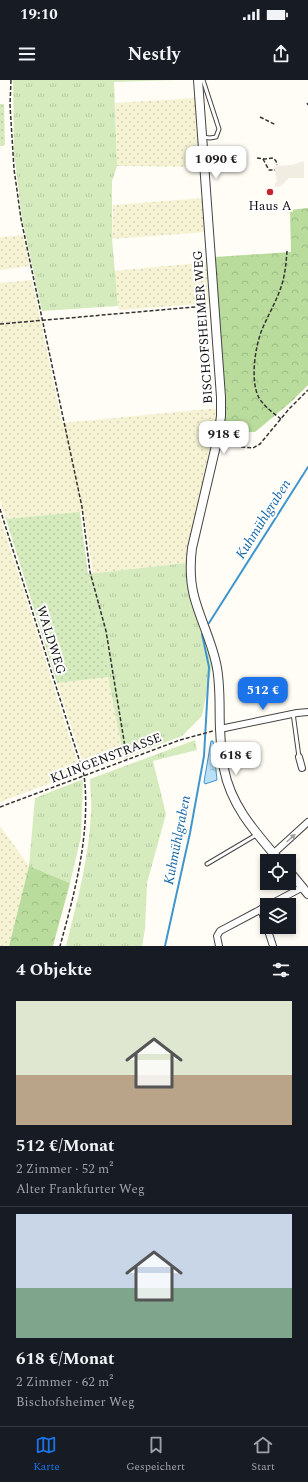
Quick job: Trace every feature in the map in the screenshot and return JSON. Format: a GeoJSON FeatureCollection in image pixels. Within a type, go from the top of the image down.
{"type":"FeatureCollection","features":[{"type":"Feature","properties":{"kind":"street","name":"BISCHOFSHEIMER WEG"},"geometry":{"type":"LineString","coordinates":[[198,80],[221,397],[221,416],[218,437],[192,548],[190,563],[194,596],[212,649],[217,669],[222,759],[226,777],[236,802],[246,820],[274,853]]}},
{"type":"Feature","properties":{"kind":"street"},"geometry":{"type":"LineString","coordinates":[[220,729],[293,713],[308,712]]}},
{"type":"Feature","properties":{"kind":"street"},"geometry":{"type":"LineString","coordinates":[[299,757],[302,768]]}},
{"type":"Feature","properties":{"kind":"street"},"geometry":{"type":"LineString","coordinates":[[274,853],[308,822]]}},
{"type":"Feature","properties":{"kind":"street"},"geometry":{"type":"LineString","coordinates":[[296,880],[308,894]]}},
{"type":"Feature","properties":{"kind":"street"},"geometry":{"type":"LineString","coordinates":[[282,898],[302,887]]}},
{"type":"Feature","properties":{"kind":"street"},"geometry":{"type":"LineString","coordinates":[[219,946],[217,939],[218,934],[224,929],[260,910]]}},
{"type":"Feature","properties":{"kind":"street"},"geometry":{"type":"LineString","coordinates":[[271,934],[273,946]]}},
{"type":"Feature","properties":{"kind":"lane"},"geometry":{"type":"LineString","coordinates":[[202,137],[214,138],[217,135],[218,129],[203,80]]}},
{"type":"Feature","properties":{"kind":"lane"},"geometry":{"type":"LineString","coordinates":[[293,713],[299,757]]}},
{"type":"Feature","properties":{"kind":"lane"},"geometry":{"type":"LineString","coordinates":[[222,759],[251,759]]}},
{"type":"Feature","properties":{"kind":"lane"},"geometry":{"type":"LineString","coordinates":[[207,864],[258,834]]}},
{"type":"Feature","properties":{"kind":"path"},"geometry":{"type":"LineString","coordinates":[[11,80],[10,105],[14,169],[20,219],[82,507],[90,572],[106,632],[127,759]]}},
{"type":"Feature","properties":{"kind":"path"},"geometry":{"type":"LineString","coordinates":[[260,117],[276,125]]}},
{"type":"Feature","properties":{"kind":"path"},"geometry":{"type":"LineString","coordinates":[[257,158],[273,158],[277,165]]}},
{"type":"Feature","properties":{"kind":"path"},"geometry":{"type":"LineString","coordinates":[[263,159],[269,170],[275,170]]}},
{"type":"Feature","properties":{"kind":"path"},"geometry":{"type":"LineString","coordinates":[[281,419],[259,398],[255,385],[254,365],[261,332],[275,304],[284,277],[287,251]]}},
{"type":"Feature","properties":{"kind":"path"},"geometry":{"type":"LineString","coordinates":[[0,324],[42,319],[214,305]]}},
{"type":"Feature","properties":{"kind":"path"},"geometry":{"type":"LineString","coordinates":[[218,437],[242,447],[254,448],[260,444],[308,390]]}},
{"type":"Feature","properties":{"kind":"path","name":"WALDWEG"},"geometry":{"type":"LineString","coordinates":[[0,509],[84,776],[86,793],[83,839],[69,912],[60,946]]}},
{"type":"Feature","properties":{"kind":"path","name":"KLINGENSTRASSE"},"geometry":{"type":"LineString","coordinates":[[0,807],[180,740],[220,729]]}},
{"type":"Feature","properties":{"kind":"shaded area"},"geometry":{"type":"Polygon","coordinates":[[[196,98],[196,132],[200,142],[201,167],[117,166],[115,103],[196,98]]]}},
{"type":"Feature","properties":{"kind":"shaded area"},"geometry":{"type":"Polygon","coordinates":[[[304,162],[304,178],[289,178],[281,186],[275,187],[275,183],[277,182],[274,166],[293,165],[304,162]]]}},
{"type":"Feature","properties":{"kind":"shaded area"},"geometry":{"type":"Polygon","coordinates":[[[204,198],[206,232],[112,239],[113,205],[204,198]]]}},
{"type":"Feature","properties":{"kind":"shaded area"},"geometry":{"type":"Polygon","coordinates":[[[23,235],[30,266],[0,270],[0,237],[23,235]]]}},
{"type":"Feature","properties":{"kind":"shaded area"},"geometry":{"type":"Polygon","coordinates":[[[209,262],[212,303],[119,310],[114,271],[209,262]]]}},
{"type":"Feature","properties":{"kind":"shaded area"},"geometry":{"type":"Polygon","coordinates":[[[32,280],[62,423],[219,408],[214,443],[190,539],[186,563],[93,574],[84,512],[6,519],[0,501],[0,283],[32,280]]]}},
{"type":"Feature","properties":{"kind":"shaded area"},"geometry":{"type":"Polygon","coordinates":[[[0,516],[79,767],[77,773],[0,802],[0,516]]]}},
{"type":"Feature","properties":{"kind":"shaded area"},"geometry":{"type":"Polygon","coordinates":[[[109,677],[124,758],[90,770],[84,766],[57,683],[109,677]]]}},
{"type":"Feature","properties":{"kind":"shaded area"},"geometry":{"type":"Polygon","coordinates":[[[0,826],[29,866],[9,946],[0,946],[0,826]]]}},
{"type":"Feature","properties":{"kind":"green space"},"geometry":{"type":"Polygon","coordinates":[[[13,80],[176,80],[114,82],[117,166],[112,181],[112,239],[118,306],[42,311],[22,218],[14,153],[13,80]]]}},
{"type":"Feature","properties":{"kind":"green space"},"geometry":{"type":"Polygon","coordinates":[[[0,104],[4,104],[5,145],[0,146],[0,104]]]}},
{"type":"Feature","properties":{"kind":"green space"},"geometry":{"type":"Polygon","coordinates":[[[308,208],[308,385],[291,402],[255,432],[225,432],[215,257],[291,252],[290,210],[308,208]]]}},
{"type":"Feature","properties":{"kind":"green space"},"geometry":{"type":"Polygon","coordinates":[[[80,512],[88,574],[109,677],[57,683],[6,519],[80,512]]]}},
{"type":"Feature","properties":{"kind":"green space"},"geometry":{"type":"Polygon","coordinates":[[[186,563],[190,587],[213,661],[202,716],[182,736],[124,758],[88,574],[186,563]]]}},
{"type":"Feature","properties":{"kind":"green space"},"geometry":{"type":"Polygon","coordinates":[[[195,740],[197,750],[153,761],[166,814],[147,883],[145,929],[142,946],[66,946],[82,880],[88,847],[91,809],[90,779],[195,740]]]}},
{"type":"Feature","properties":{"kind":"green space"},"geometry":{"type":"Polygon","coordinates":[[[81,780],[83,781],[81,837],[70,883],[29,866],[35,798],[81,780]]]}},
{"type":"Feature","properties":{"kind":"green space"},"geometry":{"type":"Polygon","coordinates":[[[29,866],[70,883],[53,946],[9,946],[29,866]]]}},
{"type":"Feature","properties":{"kind":"water"},"geometry":{"type":"Polygon","coordinates":[[[211,741],[213,741],[217,780],[205,784],[204,782],[211,741]]]}},
{"type":"Feature","properties":{"kind":"waterway","name":"Kuhmühlgraben"},"geometry":{"type":"LineString","coordinates":[[209,623],[308,467]]}},
{"type":"Feature","properties":{"kind":"waterway","name":"Kuhmühlgraben"},"geometry":{"type":"LineString","coordinates":[[165,946],[190,833],[204,756],[209,667],[202,634]]}},
{"type":"Feature","properties":{"kind":"place","name":"Haus A"},"geometry":{"type":"Point","coordinates":[270,192]}}]}
